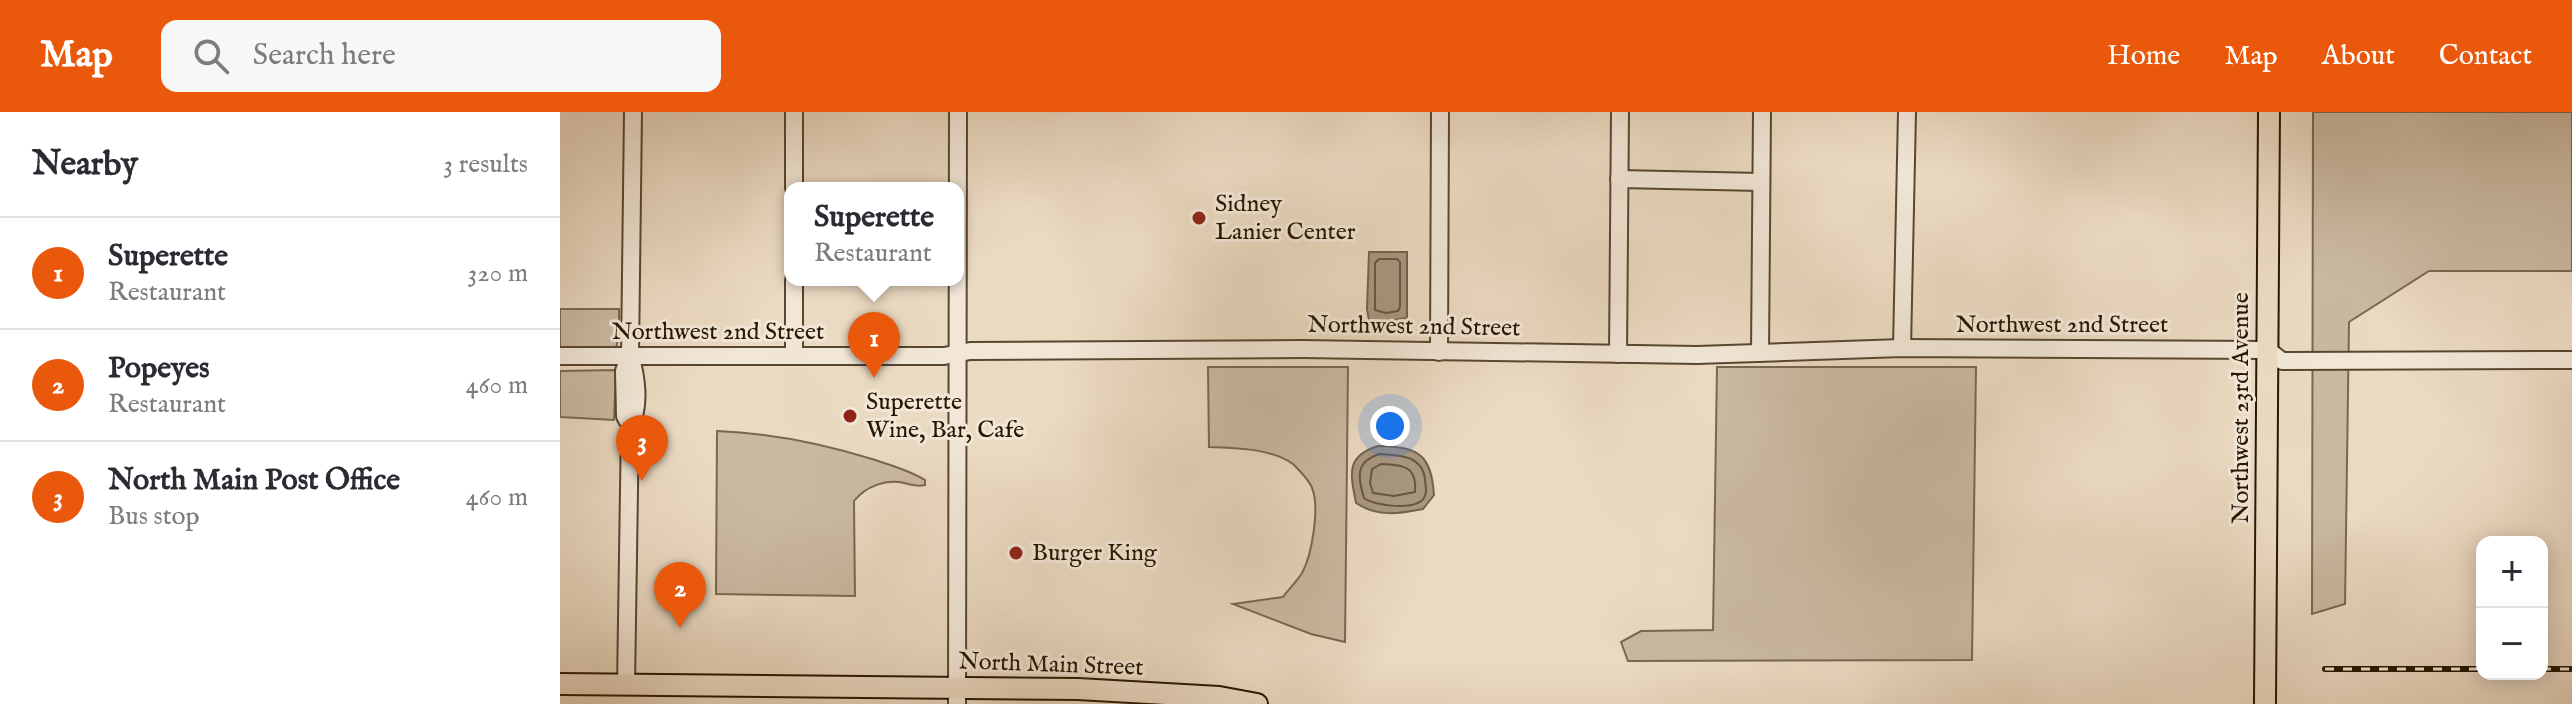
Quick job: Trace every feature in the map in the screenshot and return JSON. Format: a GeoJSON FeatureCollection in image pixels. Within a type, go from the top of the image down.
{"type":"FeatureCollection","features":[{"type":"Feature","properties":{"kind":"main road","name":"Northwest 23rd Avenue"},"geometry":{"type":"LineString","coordinates":[[2265,704],[2269,112]]}},
{"type":"Feature","properties":{"kind":"main road","name":"North Main Street"},"geometry":{"type":"LineString","coordinates":[[560,684],[843,687],[958,696],[1078,689],[1219,697],[1257,704]]}},
{"type":"Feature","properties":{"kind":"street"},"geometry":{"type":"LineString","coordinates":[[626,685],[630,425],[635,416],[635,373],[630,355],[633,112]]}},
{"type":"Feature","properties":{"kind":"street"},"geometry":{"type":"LineString","coordinates":[[794,112],[794,182]]}},
{"type":"Feature","properties":{"kind":"street"},"geometry":{"type":"LineString","coordinates":[[958,112],[958,182]]}},
{"type":"Feature","properties":{"kind":"street"},"geometry":{"type":"LineString","coordinates":[[1439,352],[1440,112]]}},
{"type":"Feature","properties":{"kind":"street"},"geometry":{"type":"LineString","coordinates":[[1618,354],[1620,112]]}},
{"type":"Feature","properties":{"kind":"street"},"geometry":{"type":"LineString","coordinates":[[1760,353],[1762,112]]}},
{"type":"Feature","properties":{"kind":"street"},"geometry":{"type":"LineString","coordinates":[[1902,348],[1907,112]]}},
{"type":"Feature","properties":{"kind":"street"},"geometry":{"type":"LineString","coordinates":[[1619,179],[1761,182]]}},
{"type":"Feature","properties":{"kind":"street"},"geometry":{"type":"LineString","coordinates":[[794,286],[794,355]]}},
{"type":"Feature","properties":{"kind":"street"},"geometry":{"type":"LineString","coordinates":[[958,696],[959,286]]}},
{"type":"Feature","properties":{"kind":"street","name":"Northwest 2nd Street"},"geometry":{"type":"LineString","coordinates":[[560,356],[944,356],[959,353],[1212,349],[1618,354],[1902,348],[2268,350],[2282,361],[2572,360]]}},
{"type":"Feature","properties":{"kind":"shaded area"},"geometry":{"type":"Polygon","coordinates":[[[2313,112],[2572,112],[2572,271],[2429,271],[2349,322],[2345,604],[2312,614],[2313,112]]]}},
{"type":"Feature","properties":{"kind":"shaded area"},"geometry":{"type":"Polygon","coordinates":[[[560,309],[619,309],[616,349],[560,349],[560,309]]]}},
{"type":"Feature","properties":{"kind":"shaded area"},"geometry":{"type":"Polygon","coordinates":[[[1208,367],[1348,367],[1345,642],[1311,634],[1233,604],[1283,597],[1298,579],[1312,543],[1314,496],[1306,479],[1284,459],[1252,450],[1209,447],[1208,367]]]}},
{"type":"Feature","properties":{"kind":"shaded area"},"geometry":{"type":"Polygon","coordinates":[[[1717,367],[1976,367],[1972,660],[1628,661],[1621,642],[1641,631],[1713,630],[1717,367]]]}},
{"type":"Feature","properties":{"kind":"shaded area"},"geometry":{"type":"Polygon","coordinates":[[[616,370],[614,420],[560,417],[560,371],[616,370]]]}},
{"type":"Feature","properties":{"kind":"shaded area"},"geometry":{"type":"Polygon","coordinates":[[[717,431],[776,437],[834,448],[899,468],[925,480],[922,486],[897,482],[877,485],[864,491],[854,501],[855,596],[716,594],[717,431]]]}},
{"type":"Feature","properties":{"kind":"water"},"geometry":{"type":"Polygon","coordinates":[[[1369,252],[1407,252],[1407,318],[1369,320],[1369,252]]]}},
{"type":"Feature","properties":{"kind":"water"},"geometry":{"type":"Polygon","coordinates":[[[1378,446],[1413,451],[1426,462],[1434,495],[1423,509],[1388,513],[1372,511],[1356,503],[1352,483],[1355,461],[1378,446]]]}},
{"type":"Feature","properties":{"kind":"railway"},"geometry":{"type":"LineString","coordinates":[[2325,669],[2476,669]]}},
{"type":"Feature","properties":{"kind":"railway"},"geometry":{"type":"LineString","coordinates":[[2548,669],[2572,669]]}},
{"type":"Feature","properties":{"kind":"place","name":"Sidney Lanier Center"},"geometry":{"type":"Point","coordinates":[1199,218]}},
{"type":"Feature","properties":{"kind":"place","name":"Superette"},"geometry":{"type":"Point","coordinates":[874,378]}},
{"type":"Feature","properties":{"kind":"place","name":"Superette Wine, Bar, Cafe"},"geometry":{"type":"Point","coordinates":[850,416]}},
{"type":"Feature","properties":{"kind":"place","name":"North Main Post Office"},"geometry":{"type":"Point","coordinates":[642,481]}},
{"type":"Feature","properties":{"kind":"place","name":"Burger King"},"geometry":{"type":"Point","coordinates":[1016,553]}},
{"type":"Feature","properties":{"kind":"place","name":"Popeyes"},"geometry":{"type":"Point","coordinates":[680,628]}}]}
